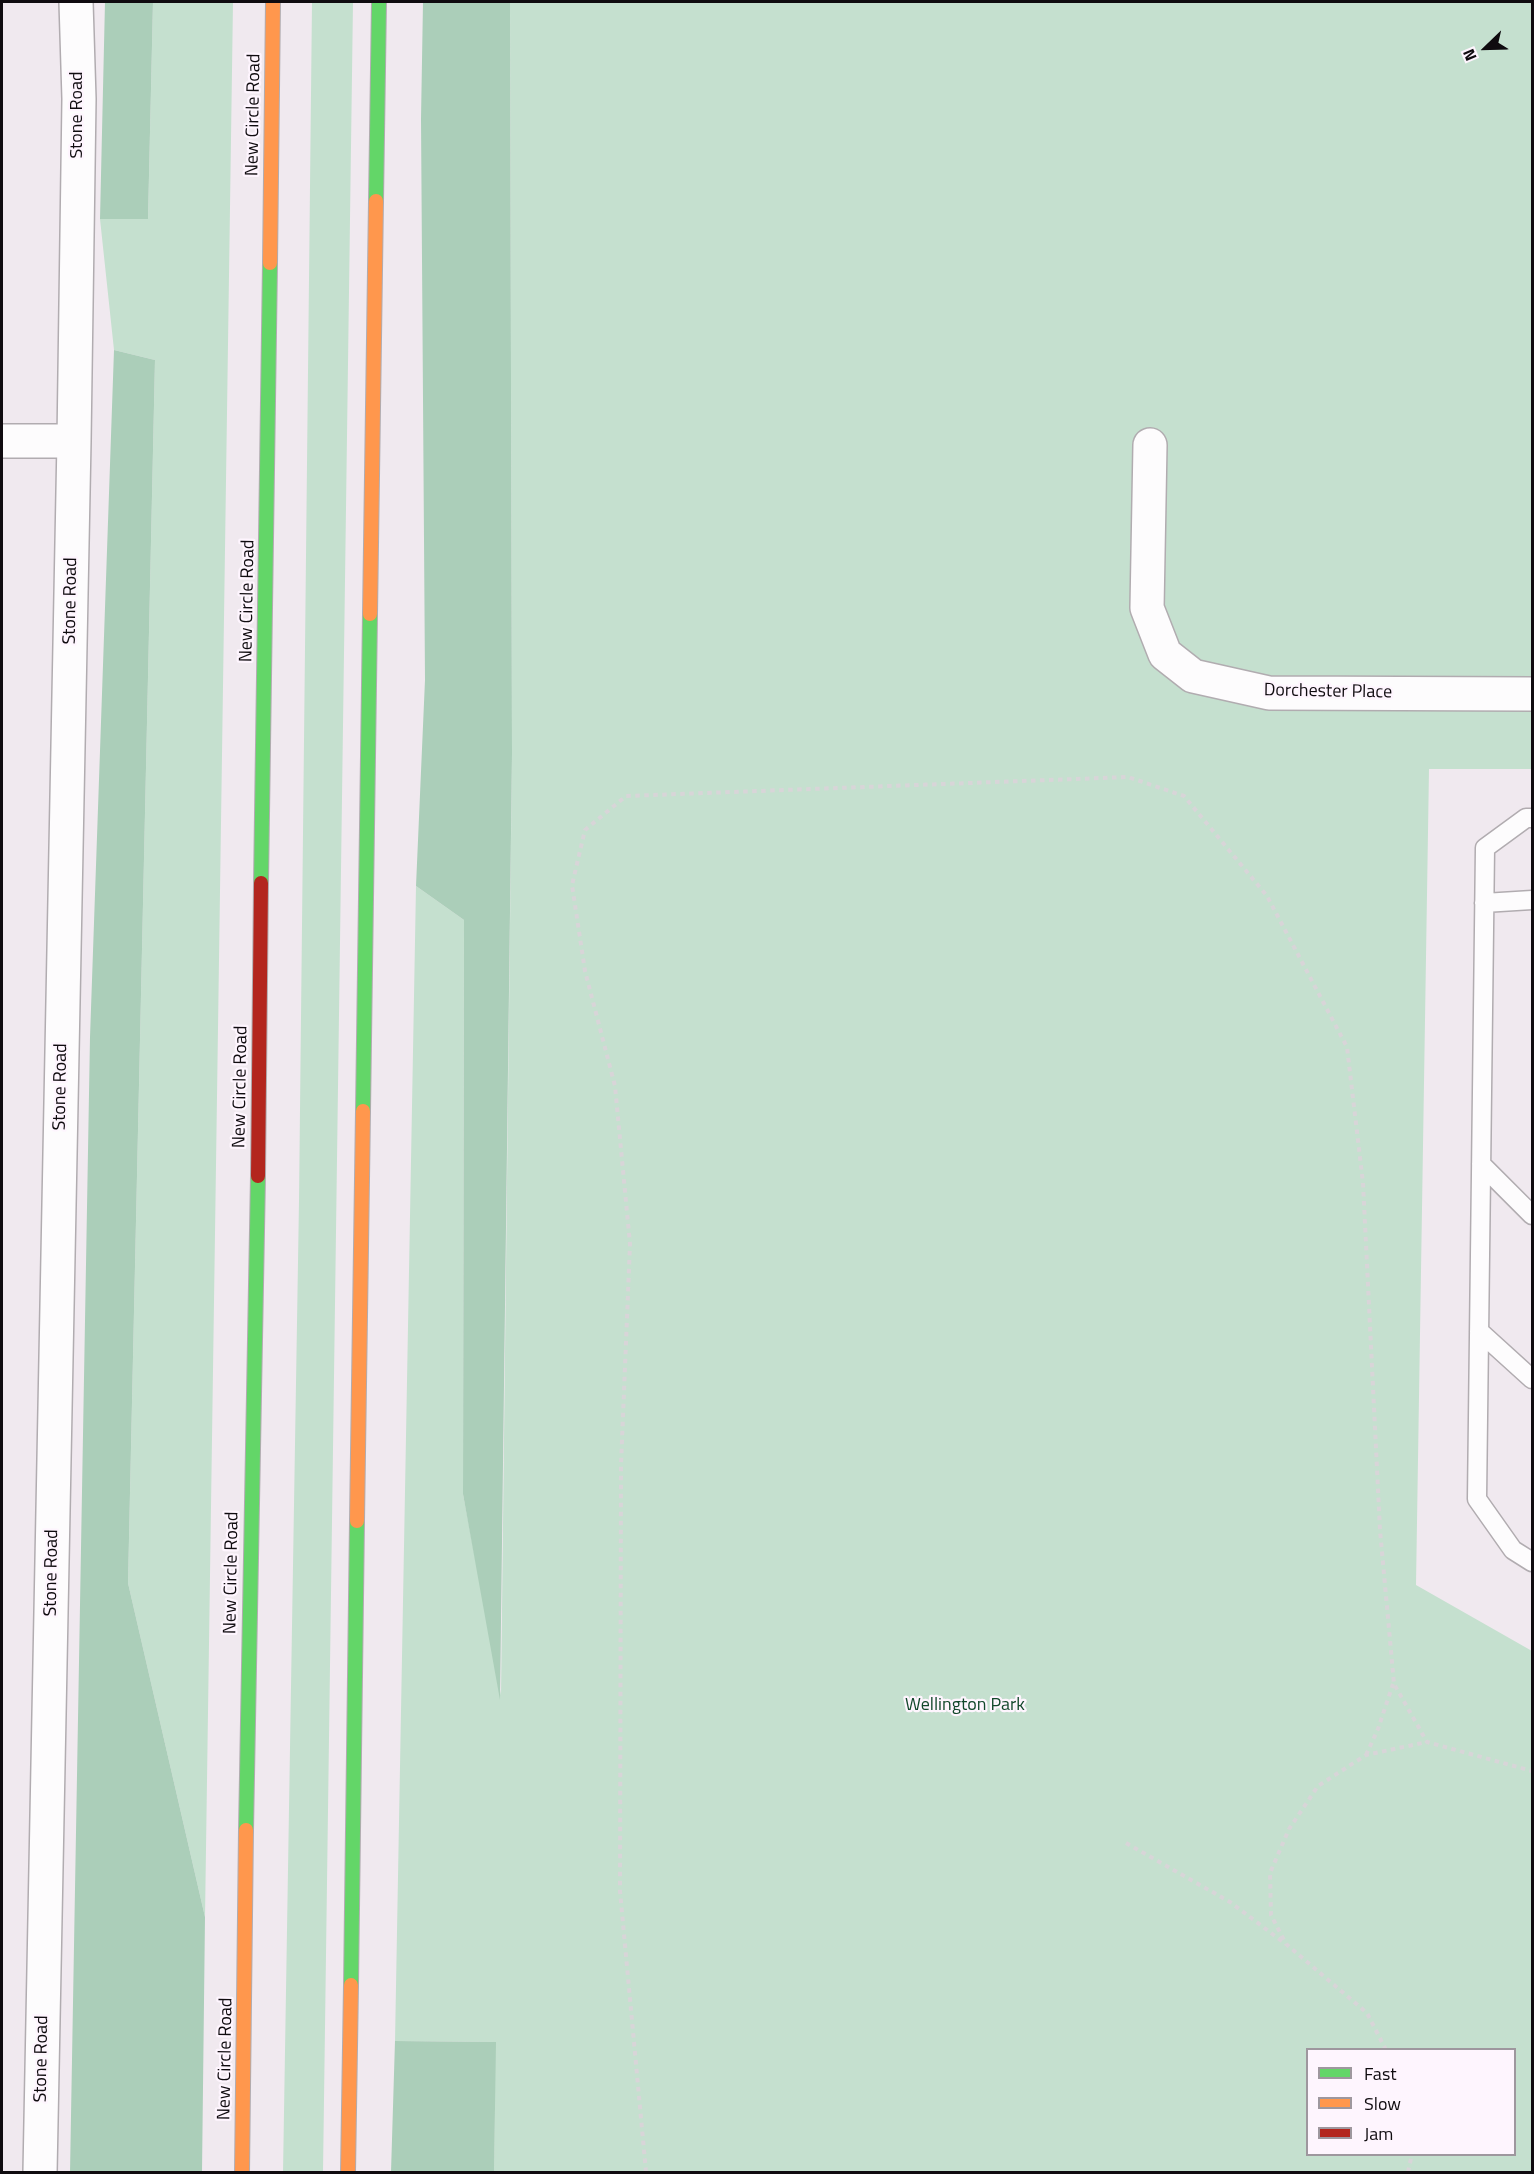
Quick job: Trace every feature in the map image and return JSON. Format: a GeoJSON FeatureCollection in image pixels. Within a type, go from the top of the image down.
{"type":"FeatureCollection","features":[{"type":"Feature","properties":{"kind":"highway","name":"New Circle Road"},"geometry":{"type":"LineString","coordinates":[[242,2172],[273,2]]}},
{"type":"Feature","properties":{"kind":"highway"},"geometry":{"type":"LineString","coordinates":[[348,2172],[379,2]]}},
{"type":"Feature","properties":{"kind":"street","name":"Stone Road"},"geometry":{"type":"LineString","coordinates":[[40,2172],[74,441],[79,99],[76,2]]}},
{"type":"Feature","properties":{"kind":"street"},"geometry":{"type":"LineString","coordinates":[[2,441],[74,441]]}},
{"type":"Feature","properties":{"kind":"street","name":"Dorchester Place"},"geometry":{"type":"LineString","coordinates":[[1150,445],[1146,608],[1165,654],[1193,676],[1269,693],[1533,694]]}},
{"type":"Feature","properties":{"kind":"lane"},"geometry":{"type":"LineString","coordinates":[[1533,819],[1526,818],[1485,848],[1477,1498],[1513,1551],[1533,1562]]}},
{"type":"Feature","properties":{"kind":"lane"},"geometry":{"type":"LineString","coordinates":[[1484,903],[1533,900]]}},
{"type":"Feature","properties":{"kind":"lane"},"geometry":{"type":"LineString","coordinates":[[1480,1164],[1533,1215]]}},
{"type":"Feature","properties":{"kind":"lane"},"geometry":{"type":"LineString","coordinates":[[1479,1331],[1533,1379]]}},
{"type":"Feature","properties":{"kind":"path"},"geometry":{"type":"LineString","coordinates":[[646,2172],[620,1891],[621,1465],[630,1244],[615,1086],[585,971],[572,885],[585,830],[626,796],[1128,777],[1184,796],[1267,896],[1347,1047],[1363,1183],[1380,1530],[1394,1684],[1427,1742]]}},
{"type":"Feature","properties":{"kind":"path"},"geometry":{"type":"LineString","coordinates":[[1366,1755],[1394,1684]]}},
{"type":"Feature","properties":{"kind":"path"},"geometry":{"type":"LineString","coordinates":[[1287,1944],[1271,1915],[1270,1873],[1289,1829],[1318,1786],[1366,1755],[1427,1742],[1533,1771]]}},
{"type":"Feature","properties":{"kind":"path"},"geometry":{"type":"LineString","coordinates":[[1126,1843],[1230,1902],[1287,1944],[1367,2013],[1385,2048]]}},
{"type":"Feature","properties":{"kind":"path"},"geometry":{"type":"LineString","coordinates":[[1408,2172],[1412,2156]]}},
{"type":"Feature","properties":{"kind":"green space"},"geometry":{"type":"Polygon","coordinates":[[[105,2],[153,2],[148,219],[100,219],[105,2]]]}},
{"type":"Feature","properties":{"kind":"green space"},"geometry":{"type":"Polygon","coordinates":[[[153,2],[233,2],[205,1917],[128,1583],[155,360],[114,350],[100,219],[148,219],[153,2]]]}},
{"type":"Feature","properties":{"kind":"green space"},"geometry":{"type":"Polygon","coordinates":[[[312,2],[353,2],[323,2172],[283,2172],[299,1201],[312,2]]]}},
{"type":"Feature","properties":{"kind":"green space"},"geometry":{"type":"Polygon","coordinates":[[[423,2],[510,2],[512,754],[500,1700],[463,1494],[464,920],[416,886],[425,680],[421,119],[423,2]]]}},
{"type":"Feature","properties":{"kind":"green space","name":"Wellington Park"},"geometry":{"type":"Polygon","coordinates":[[[510,2],[1532,2],[1532,769],[1429,769],[1416,1585],[1532,1651],[1532,2172],[494,2172],[495,2042],[395,2041],[416,886],[464,920],[463,1494],[501,1695],[512,754],[510,2]]]}},
{"type":"Feature","properties":{"kind":"green space"},"geometry":{"type":"Polygon","coordinates":[[[114,350],[155,360],[128,1583],[205,1917],[202,2172],[70,2172],[90,1037],[114,350]]]}},
{"type":"Feature","properties":{"kind":"green space"},"geometry":{"type":"Polygon","coordinates":[[[395,2041],[496,2042],[494,2172],[391,2172],[395,2041]]]}},
{"type":"Feature","properties":{"kind":"traffic: fast"},"geometry":{"type":"LineString","coordinates":[[376,201],[379,2]]}},
{"type":"Feature","properties":{"kind":"traffic: fast"},"geometry":{"type":"LineString","coordinates":[[261,883],[270,263]]}},
{"type":"Feature","properties":{"kind":"traffic: fast"},"geometry":{"type":"LineString","coordinates":[[363,1111],[370,614]]}},
{"type":"Feature","properties":{"kind":"traffic: fast"},"geometry":{"type":"LineString","coordinates":[[246,1830],[258,1176]]}},
{"type":"Feature","properties":{"kind":"traffic: fast"},"geometry":{"type":"LineString","coordinates":[[351,1985],[357,1521]]}},
{"type":"Feature","properties":{"kind":"traffic: slow"},"geometry":{"type":"LineString","coordinates":[[270,263],[273,2]]}},
{"type":"Feature","properties":{"kind":"traffic: slow"},"geometry":{"type":"LineString","coordinates":[[370,614],[376,201]]}},
{"type":"Feature","properties":{"kind":"traffic: slow"},"geometry":{"type":"LineString","coordinates":[[357,1521],[363,1111]]}},
{"type":"Feature","properties":{"kind":"traffic: slow"},"geometry":{"type":"LineString","coordinates":[[242,2172],[246,1830]]}},
{"type":"Feature","properties":{"kind":"traffic: slow"},"geometry":{"type":"LineString","coordinates":[[348,2172],[351,1985]]}},
{"type":"Feature","properties":{"kind":"traffic: jam"},"geometry":{"type":"LineString","coordinates":[[258,1176],[261,883]]}}]}
